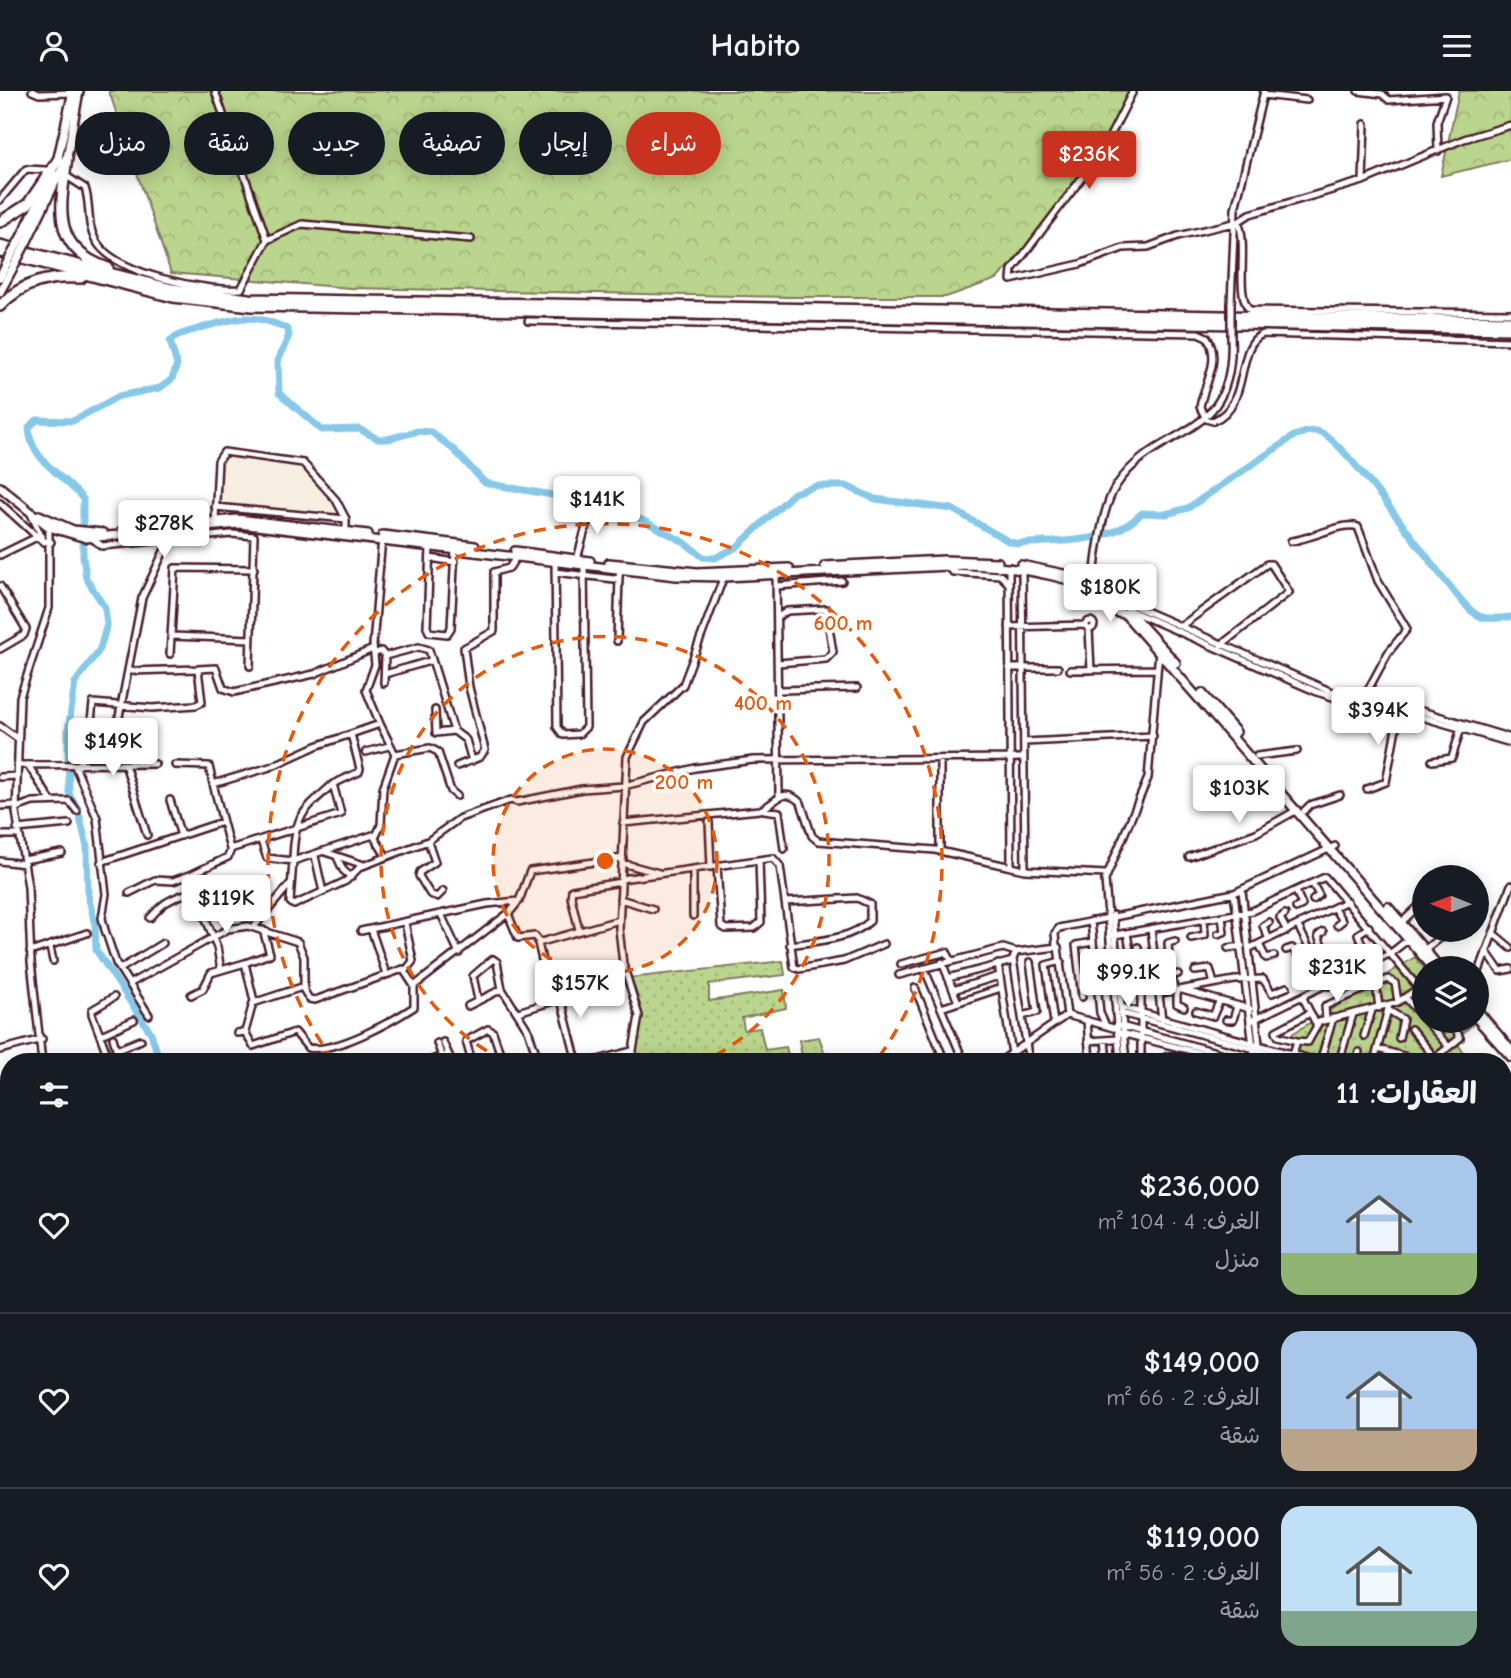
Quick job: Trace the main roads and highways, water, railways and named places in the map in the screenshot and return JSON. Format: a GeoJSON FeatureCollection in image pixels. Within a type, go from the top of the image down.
{"type":"FeatureCollection","features":[{"type":"Feature","properties":{"kind":"highway"},"geometry":{"type":"LineString","coordinates":[[0,222],[28,204],[62,159]]}},
{"type":"Feature","properties":{"kind":"highway"},"geometry":{"type":"LineString","coordinates":[[62,159],[60,206],[68,235],[78,249],[95,263],[135,279]]}},
{"type":"Feature","properties":{"kind":"highway"},"geometry":{"type":"LineString","coordinates":[[0,245],[185,291],[249,299],[1511,321]]}},
{"type":"Feature","properties":{"kind":"highway"},"geometry":{"type":"LineString","coordinates":[[0,252],[99,280],[181,299],[252,306],[1511,329]]}},
{"type":"Feature","properties":{"kind":"highway"},"geometry":{"type":"LineString","coordinates":[[0,306],[19,290],[41,280],[63,277],[99,280]]}},
{"type":"Feature","properties":{"kind":"main road"},"geometry":{"type":"LineString","coordinates":[[0,292],[10,264],[62,159],[75,92]]}},
{"type":"Feature","properties":{"kind":"main road"},"geometry":{"type":"LineString","coordinates":[[0,277],[10,264]]}},
{"type":"Feature","properties":{"kind":"main road"},"geometry":{"type":"LineString","coordinates":[[0,480],[53,526]]}},
{"type":"Feature","properties":{"kind":"main road"},"geometry":{"type":"LineString","coordinates":[[1,488],[32,516],[73,533],[122,536],[180,527]]}},
{"type":"Feature","properties":{"kind":"main road"},"geometry":{"type":"LineString","coordinates":[[88,536],[253,520],[555,561],[580,562],[620,573],[676,576],[944,562],[1032,566],[1091,586],[1144,627],[1257,756],[1300,811]]}},
{"type":"Feature","properties":{"kind":"main road"},"geometry":{"type":"LineString","coordinates":[[214,524],[214,535]]}},
{"type":"Feature","properties":{"kind":"main road"},"geometry":{"type":"LineString","coordinates":[[122,536],[123,545]]}},
{"type":"Feature","properties":{"kind":"main road"},"geometry":{"type":"LineString","coordinates":[[382,538],[430,546],[580,562],[724,574]]}},
{"type":"Feature","properties":{"kind":"main road"},"geometry":{"type":"LineString","coordinates":[[944,562],[1009,567],[1091,586]]}},
{"type":"Feature","properties":{"kind":"main road"},"geometry":{"type":"LineString","coordinates":[[1123,609],[1401,923],[1424,956]]}},
{"type":"Feature","properties":{"kind":"main road"},"geometry":{"type":"LineString","coordinates":[[1144,627],[1147,616]]}},
{"type":"Feature","properties":{"kind":"main road"},"geometry":{"type":"LineString","coordinates":[[1332,847],[1429,956]]}},
{"type":"Feature","properties":{"kind":"main road"},"geometry":{"type":"LineString","coordinates":[[1489,1024],[1511,1050]]}},
{"type":"Feature","properties":{"kind":"main road"},"geometry":{"type":"LineString","coordinates":[[1489,1032],[1507,1053]]}},
{"type":"Feature","properties":{"kind":"waterway"},"geometry":{"type":"LineString","coordinates":[[157,1053],[151,1033],[96,950],[95,925],[88,895],[87,847],[78,809],[69,793],[68,732],[75,683],[100,649],[107,624],[105,608],[86,578],[83,556],[83,499],[41,458],[31,439],[29,427],[37,420],[73,421],[119,396],[160,388],[172,379],[177,365],[170,341],[188,332],[244,318],[275,323],[287,329],[289,335],[278,361],[279,393],[322,430],[359,429],[378,439],[418,431],[431,432],[454,450],[485,483],[552,495],[571,493],[601,502],[625,511],[684,542],[703,557],[715,558],[737,547],[794,493],[816,486],[846,486],[875,499],[952,509],[1018,544],[1100,536],[1115,531],[1142,513],[1166,514],[1188,508],[1294,436],[1317,431],[1331,439],[1365,476],[1466,606],[1483,617],[1511,617]]}}]}
